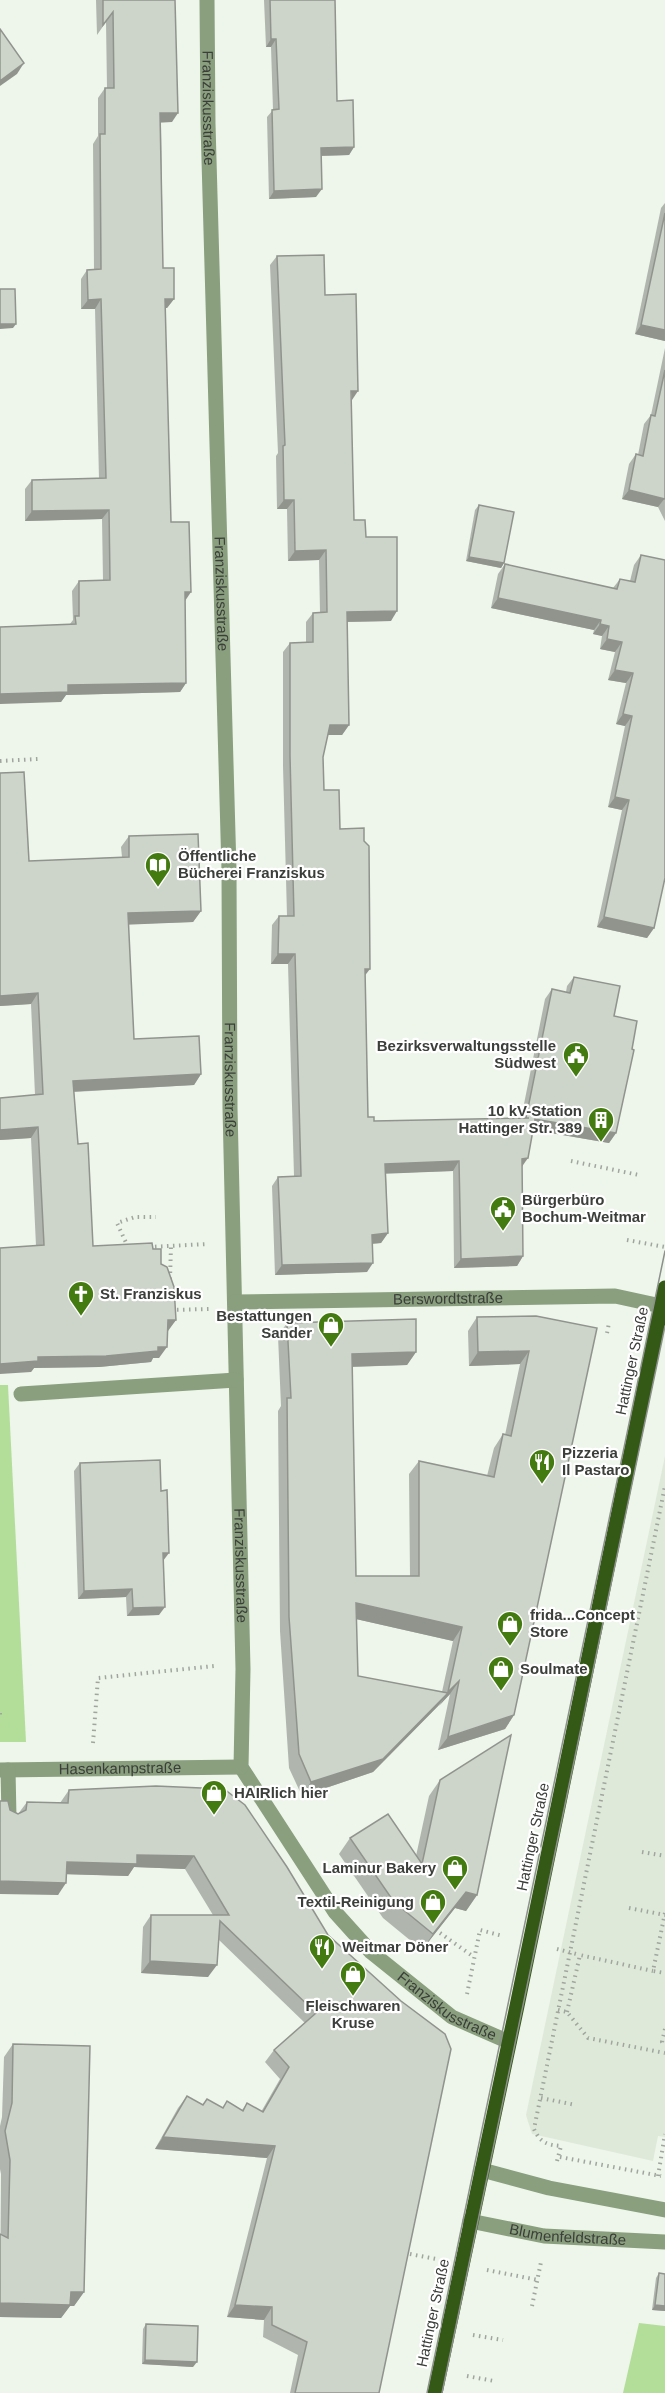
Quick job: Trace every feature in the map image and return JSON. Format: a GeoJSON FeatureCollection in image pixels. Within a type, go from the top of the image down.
{"type":"FeatureCollection","features":[{"type":"Feature","properties":{"kind":"main road","name":"Hattinger Straße"},"geometry":{"type":"LineString","coordinates":[[435,2393],[665,1288]]}},
{"type":"Feature","properties":{"kind":"street","name":"Franziskusstraße"},"geometry":{"type":"LineString","coordinates":[[207,0],[208,124],[229,870],[230,1108],[243,1669],[241,1767],[335,1912],[371,1952],[452,2017],[509,2042]]}},
{"type":"Feature","properties":{"kind":"street","name":"Berswordtstraße"},"geometry":{"type":"LineString","coordinates":[[235,1302],[615,1296],[661,1306]]}},
{"type":"Feature","properties":{"kind":"street"},"geometry":{"type":"LineString","coordinates":[[21,1394],[236,1380]]}},
{"type":"Feature","properties":{"kind":"street","name":"Hasenkampstraße"},"geometry":{"type":"LineString","coordinates":[[4,1770],[241,1767]]}},
{"type":"Feature","properties":{"kind":"street"},"geometry":{"type":"LineString","coordinates":[[4,1770],[9,1817]]}},
{"type":"Feature","properties":{"kind":"street"},"geometry":{"type":"LineString","coordinates":[[482,2170],[558,2190],[665,2210]]}},
{"type":"Feature","properties":{"kind":"street","name":"Blumenfeldstraße"},"geometry":{"type":"LineString","coordinates":[[470,2221],[544,2236],[665,2242]]}},
{"type":"Feature","properties":{"kind":"path"},"geometry":{"type":"LineString","coordinates":[[0,761],[38,759]]}},
{"type":"Feature","properties":{"kind":"path"},"geometry":{"type":"LineString","coordinates":[[570,1161],[639,1175]]}},
{"type":"Feature","properties":{"kind":"path"},"geometry":{"type":"LineString","coordinates":[[129,1255],[129,1248],[117,1223],[135,1217],[156,1216]]}},
{"type":"Feature","properties":{"kind":"path"},"geometry":{"type":"LineString","coordinates":[[627,1240],[665,1246]]}},
{"type":"Feature","properties":{"kind":"path"},"geometry":{"type":"LineString","coordinates":[[146,1247],[211,1244]]}},
{"type":"Feature","properties":{"kind":"path"},"geometry":{"type":"LineString","coordinates":[[170,1289],[171,1246]]}},
{"type":"Feature","properties":{"kind":"path"},"geometry":{"type":"LineString","coordinates":[[129,1248],[139,1247]]}},
{"type":"Feature","properties":{"kind":"path"},"geometry":{"type":"LineString","coordinates":[[169,1310],[170,1299]]}},
{"type":"Feature","properties":{"kind":"path"},"geometry":{"type":"LineString","coordinates":[[162,1310],[213,1309]]}},
{"type":"Feature","properties":{"kind":"path"},"geometry":{"type":"LineString","coordinates":[[553,2166],[560,2157],[561,2146],[548,2145],[537,2137],[534,2129],[568,1952],[665,1486]]}},
{"type":"Feature","properties":{"kind":"path"},"geometry":{"type":"LineString","coordinates":[[93,1743],[98,1678],[214,1666]]}},
{"type":"Feature","properties":{"kind":"path"},"geometry":{"type":"LineString","coordinates":[[642,1852],[665,1856]]}},
{"type":"Feature","properties":{"kind":"path"},"geometry":{"type":"LineString","coordinates":[[629,1908],[665,1914],[653,1971]]}},
{"type":"Feature","properties":{"kind":"path"},"geometry":{"type":"LineString","coordinates":[[466,2000],[480,1930],[500,1935]]}},
{"type":"Feature","properties":{"kind":"path"},"geometry":{"type":"LineString","coordinates":[[440,1933],[474,1958]]}},
{"type":"Feature","properties":{"kind":"path"},"geometry":{"type":"LineString","coordinates":[[568,1952],[665,1974]]}},
{"type":"Feature","properties":{"kind":"path"},"geometry":{"type":"LineString","coordinates":[[567,2012],[580,1954]]}},
{"type":"Feature","properties":{"kind":"path"},"geometry":{"type":"LineString","coordinates":[[558,2010],[567,2012],[588,2038],[665,2053]]}},
{"type":"Feature","properties":{"kind":"path"},"geometry":{"type":"LineString","coordinates":[[665,2030],[662,2042],[665,2045]]}},
{"type":"Feature","properties":{"kind":"path"},"geometry":{"type":"LineString","coordinates":[[541,2098],[576,2105]]}},
{"type":"Feature","properties":{"kind":"path"},"geometry":{"type":"LineString","coordinates":[[560,2157],[659,2176],[665,2134]]}},
{"type":"Feature","properties":{"kind":"path"},"geometry":{"type":"LineString","coordinates":[[410,2254],[433,2259]]}},
{"type":"Feature","properties":{"kind":"path"},"geometry":{"type":"LineString","coordinates":[[532,2306],[542,2258]]}},
{"type":"Feature","properties":{"kind":"path"},"geometry":{"type":"LineString","coordinates":[[518,2276],[538,2280]]}},
{"type":"Feature","properties":{"kind":"path"},"geometry":{"type":"LineString","coordinates":[[465,2333],[503,2340]]}},
{"type":"Feature","properties":{"kind":"shaded area"},"geometry":{"type":"Polygon","coordinates":[[[665,1456],[665,2137],[658,2136],[653,2161],[532,2134],[526,2115],[665,1456]]]}},
{"type":"Feature","properties":{"kind":"green space"},"geometry":{"type":"Polygon","coordinates":[[[0,1385],[8,1385],[26,1742],[0,1742],[0,1385]]]}},
{"type":"Feature","properties":{"kind":"green space"},"geometry":{"type":"Polygon","coordinates":[[[639,2323],[665,2326],[665,2393],[623,2393],[639,2323]]]}},
{"type":"Feature","properties":{"kind":"building"},"geometry":{"type":"Polygon","coordinates":[[[103,0],[175,0],[178,113],[160,113],[163,268],[174,268],[174,299],[165,299],[171,522],[189,522],[191,592],[185,592],[186,683],[68,685],[68,692],[0,694],[0,627],[76,624],[75,616],[79,616],[79,581],[110,580],[109,510],[32,511],[32,480],[106,478],[101,299],[88,300],[87,270],[101,269],[100,134],[105,134],[105,88],[114,88],[113,12],[103,25],[103,0]]]}},
{"type":"Feature","properties":{"kind":"building"},"geometry":{"type":"Polygon","coordinates":[[[270,0],[335,0],[337,101],[353,100],[354,147],[321,148],[322,189],[274,191],[272,110],[279,109],[276,39],[271,39],[270,0]]]}},
{"type":"Feature","properties":{"kind":"building"},"geometry":{"type":"Polygon","coordinates":[[[0,29],[24,63],[0,81],[0,29]]]}},
{"type":"Feature","properties":{"kind":"building"},"geometry":{"type":"Polygon","coordinates":[[[665,213],[665,330],[641,325],[665,213]]]}},
{"type":"Feature","properties":{"kind":"building"},"geometry":{"type":"Polygon","coordinates":[[[324,255],[325,295],[356,294],[358,391],[351,391],[354,520],[365,520],[366,537],[397,537],[397,611],[347,612],[349,725],[330,725],[323,757],[324,790],[339,790],[340,829],[364,828],[364,841],[369,846],[370,969],[365,969],[368,1117],[374,1117],[374,1121],[529,1118],[526,1118],[552,989],[570,993],[574,977],[620,986],[614,1016],[637,1021],[632,1049],[634,1050],[616,1133],[535,1119],[528,1158],[522,1159],[523,1256],[461,1259],[459,1161],[385,1164],[388,1233],[372,1235],[373,1263],[282,1265],[278,1177],[301,1176],[295,954],[278,954],[279,916],[294,916],[290,643],[313,642],[313,613],[327,612],[326,550],[295,551],[294,500],[284,500],[283,446],[285,445],[277,256],[324,255]]]}},
{"type":"Feature","properties":{"kind":"building"},"geometry":{"type":"Polygon","coordinates":[[[0,289],[15,289],[16,324],[0,324],[0,289]]]}},
{"type":"Feature","properties":{"kind":"building"},"geometry":{"type":"Polygon","coordinates":[[[665,370],[665,499],[629,490],[636,454],[643,456],[651,415],[655,416],[665,370]]]}},
{"type":"Feature","properties":{"kind":"building"},"geometry":{"type":"Polygon","coordinates":[[[479,505],[514,512],[504,563],[469,557],[479,505]]]}},
{"type":"Feature","properties":{"kind":"building"},"geometry":{"type":"Polygon","coordinates":[[[641,555],[665,560],[665,878],[654,928],[604,917],[629,800],[615,797],[632,716],[623,714],[633,673],[615,670],[622,642],[607,639],[609,626],[600,624],[601,620],[498,598],[505,564],[617,589],[620,579],[635,582],[641,555]]]}},
{"type":"Feature","properties":{"kind":"building"},"geometry":{"type":"Polygon","coordinates":[[[24,772],[29,861],[129,857],[129,836],[198,834],[201,911],[128,913],[134,1039],[199,1036],[201,1074],[73,1081],[78,1144],[88,1143],[93,1246],[152,1243],[153,1249],[161,1249],[161,1264],[167,1267],[174,1287],[176,1320],[168,1320],[167,1347],[158,1347],[158,1351],[106,1356],[38,1357],[38,1361],[0,1364],[0,1248],[44,1245],[38,1127],[0,1130],[0,1098],[43,1094],[38,993],[0,996],[0,773],[24,772]]]}},
{"type":"Feature","properties":{"kind":"building"},"geometry":{"type":"Polygon","coordinates":[[[536,1316],[597,1328],[514,1715],[448,1737],[459,1681],[448,1692],[462,1627],[356,1603],[358,1676],[448,1693],[383,1759],[311,1782],[299,1754],[289,1617],[287,1398],[291,1398],[287,1323],[416,1319],[416,1352],[352,1354],[356,1576],[419,1576],[419,1461],[494,1477],[503,1434],[511,1436],[529,1351],[478,1352],[477,1317],[536,1316]]]}},
{"type":"Feature","properties":{"kind":"building"},"geometry":{"type":"Polygon","coordinates":[[[160,1460],[161,1491],[167,1490],[169,1553],[163,1553],[165,1607],[133,1608],[132,1589],[84,1591],[80,1463],[160,1460]]]}},
{"type":"Feature","properties":{"kind":"building"},"geometry":{"type":"Polygon","coordinates":[[[511,1735],[477,1895],[466,1892],[433,1934],[394,1902],[350,1838],[388,1814],[422,1864],[440,1780],[511,1735]]]}},
{"type":"Feature","properties":{"kind":"building"},"geometry":{"type":"Polygon","coordinates":[[[156,1786],[224,1789],[245,1805],[287,1867],[328,1935],[401,2001],[445,2034],[451,2049],[379,2393],[295,2393],[307,2342],[272,2325],[272,2307],[235,2305],[275,2146],[163,2137],[187,2096],[203,2105],[207,2099],[223,2108],[227,2101],[243,2111],[247,2103],[263,2112],[289,2067],[274,2050],[316,2013],[220,1921],[217,1965],[150,1961],[151,1915],[229,1915],[194,1856],[137,1855],[137,1864],[67,1862],[66,1883],[0,1881],[0,1801],[8,1801],[10,1810],[18,1814],[26,1810],[27,1802],[68,1803],[69,1790],[156,1786]]]}},
{"type":"Feature","properties":{"kind":"building"},"geometry":{"type":"Polygon","coordinates":[[[13,2044],[90,2046],[84,2292],[71,2292],[70,2305],[0,2303],[0,2234],[8,2238],[10,2160],[5,2131],[12,2103],[13,2044]]]}},
{"type":"Feature","properties":{"kind":"building"},"geometry":{"type":"Polygon","coordinates":[[[659,2273],[665,2274],[665,2306],[655,2305],[659,2273]]]}},
{"type":"Feature","properties":{"kind":"building"},"geometry":{"type":"Polygon","coordinates":[[[146,2324],[198,2326],[197,2362],[145,2360],[146,2324]]]}},
{"type":"Feature","properties":{"kind":"tram line"},"geometry":{"type":"LineString","coordinates":[[427,2393],[665,1251]]}},
{"type":"Feature","properties":{"kind":"tram line"},"geometry":{"type":"LineString","coordinates":[[442,2393],[665,1326]]}},
{"type":"Feature","properties":{"kind":"place","name":"Öffentliche Bücherei Franziskus"},"geometry":{"type":"Point","coordinates":[158,888]}},
{"type":"Feature","properties":{"kind":"place","name":"Bezirksverwaltungsstelle Südwest"},"geometry":{"type":"Point","coordinates":[576,1078]}},
{"type":"Feature","properties":{"kind":"place","name":"10 kV-Station Hattinger Str. 389"},"geometry":{"type":"Point","coordinates":[601,1143]}},
{"type":"Feature","properties":{"kind":"place","name":"Bürgerbüro Bochum-Weitmar"},"geometry":{"type":"Point","coordinates":[503,1232]}},
{"type":"Feature","properties":{"kind":"place","name":"St. Franziskus"},"geometry":{"type":"Point","coordinates":[81,1317]}},
{"type":"Feature","properties":{"kind":"place","name":"Bestattungen Sander"},"geometry":{"type":"Point","coordinates":[331,1348]}},
{"type":"Feature","properties":{"kind":"place","name":"Pizzeria Il Pastaro"},"geometry":{"type":"Point","coordinates":[542,1485]}},
{"type":"Feature","properties":{"kind":"place","name":"frida...Concept Store"},"geometry":{"type":"Point","coordinates":[510,1647]}},
{"type":"Feature","properties":{"kind":"place","name":"Soulmate"},"geometry":{"type":"Point","coordinates":[501,1692]}},
{"type":"Feature","properties":{"kind":"place","name":"HAIRlich hier"},"geometry":{"type":"Point","coordinates":[214,1816]}},
{"type":"Feature","properties":{"kind":"place","name":"Laminur Bakery"},"geometry":{"type":"Point","coordinates":[455,1891]}},
{"type":"Feature","properties":{"kind":"place","name":"Textil-Reinigung"},"geometry":{"type":"Point","coordinates":[433,1925]}},
{"type":"Feature","properties":{"kind":"place","name":"Weitmar Döner"},"geometry":{"type":"Point","coordinates":[322,1970]}},
{"type":"Feature","properties":{"kind":"place","name":"Fleischwaren Kruse"},"geometry":{"type":"Point","coordinates":[353,1997]}}]}
